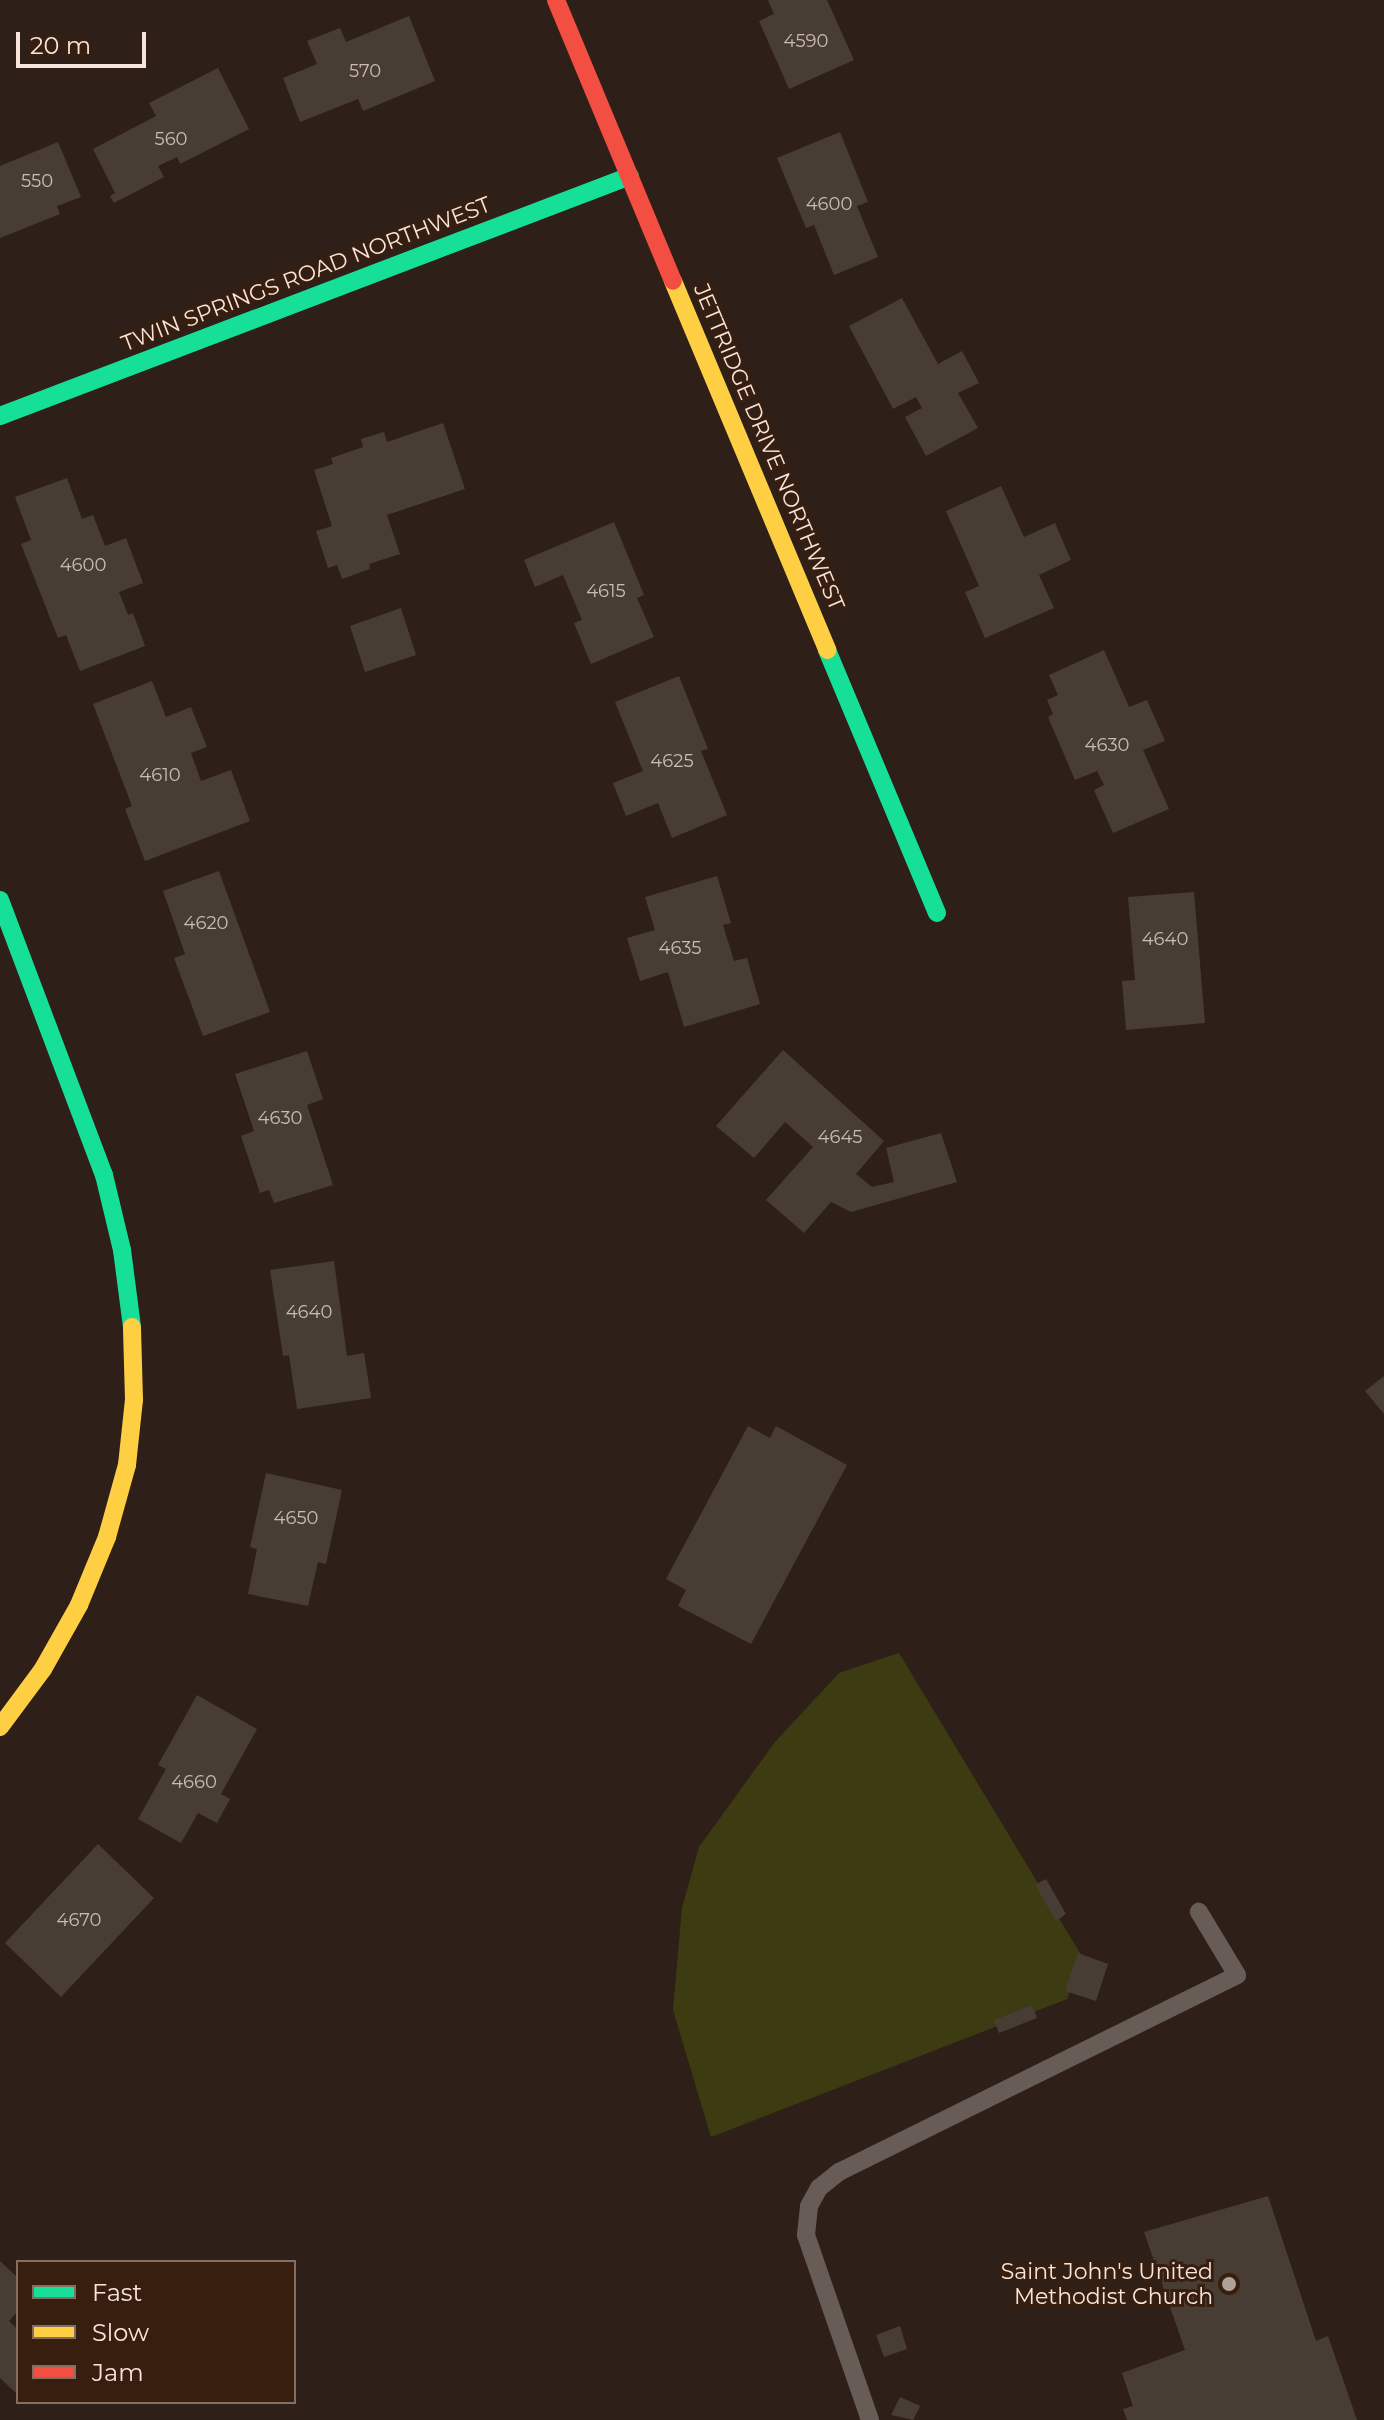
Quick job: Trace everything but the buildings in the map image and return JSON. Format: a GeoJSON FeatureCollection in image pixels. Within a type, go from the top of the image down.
{"type":"FeatureCollection","features":[{"type":"Feature","properties":{"kind":"street","name":"JETTRIDGE DRIVE NORTHWEST"},"geometry":{"type":"LineString","coordinates":[[556,0],[937,913]]}},
{"type":"Feature","properties":{"kind":"street","name":"TWIN SPRINGS ROAD NORTHWEST"},"geometry":{"type":"LineString","coordinates":[[0,416],[630,176]]}},
{"type":"Feature","properties":{"kind":"street"},"geometry":{"type":"LineString","coordinates":[[0,900],[104,1175],[122,1250],[132,1328],[134,1400],[127,1465],[102,1550],[79,1605],[43,1669],[0,1727]]}},
{"type":"Feature","properties":{"kind":"lane"},"geometry":{"type":"LineString","coordinates":[[870,2420],[806,2235],[809,2206],[819,2188],[839,2172],[1237,1975],[1199,1912]]}},
{"type":"Feature","properties":{"kind":"shaded area"},"geometry":{"type":"Polygon","coordinates":[[[899,1653],[1083,1958],[1067,1999],[711,2137],[673,2010],[682,1908],[699,1847],[775,1742],[839,1673],[899,1653]]]}},
{"type":"Feature","properties":{"kind":"traffic: fast"},"geometry":{"type":"LineString","coordinates":[[0,416],[630,176]]}},
{"type":"Feature","properties":{"kind":"traffic: fast"},"geometry":{"type":"LineString","coordinates":[[827,650],[937,913]]}},
{"type":"Feature","properties":{"kind":"traffic: fast"},"geometry":{"type":"LineString","coordinates":[[0,900],[104,1175],[122,1250],[132,1327]]}},
{"type":"Feature","properties":{"kind":"traffic: slow"},"geometry":{"type":"LineString","coordinates":[[673,281],[827,650]]}},
{"type":"Feature","properties":{"kind":"traffic: slow"},"geometry":{"type":"LineString","coordinates":[[0,1727],[43,1669],[79,1605],[107,1537],[127,1465],[134,1400],[132,1327]]}},
{"type":"Feature","properties":{"kind":"traffic: jam"},"geometry":{"type":"LineString","coordinates":[[556,0],[673,281]]}},
{"type":"Feature","properties":{"kind":"place","name":"Saint John's United Methodist Church"},"geometry":{"type":"Point","coordinates":[1229,2284]}}]}
